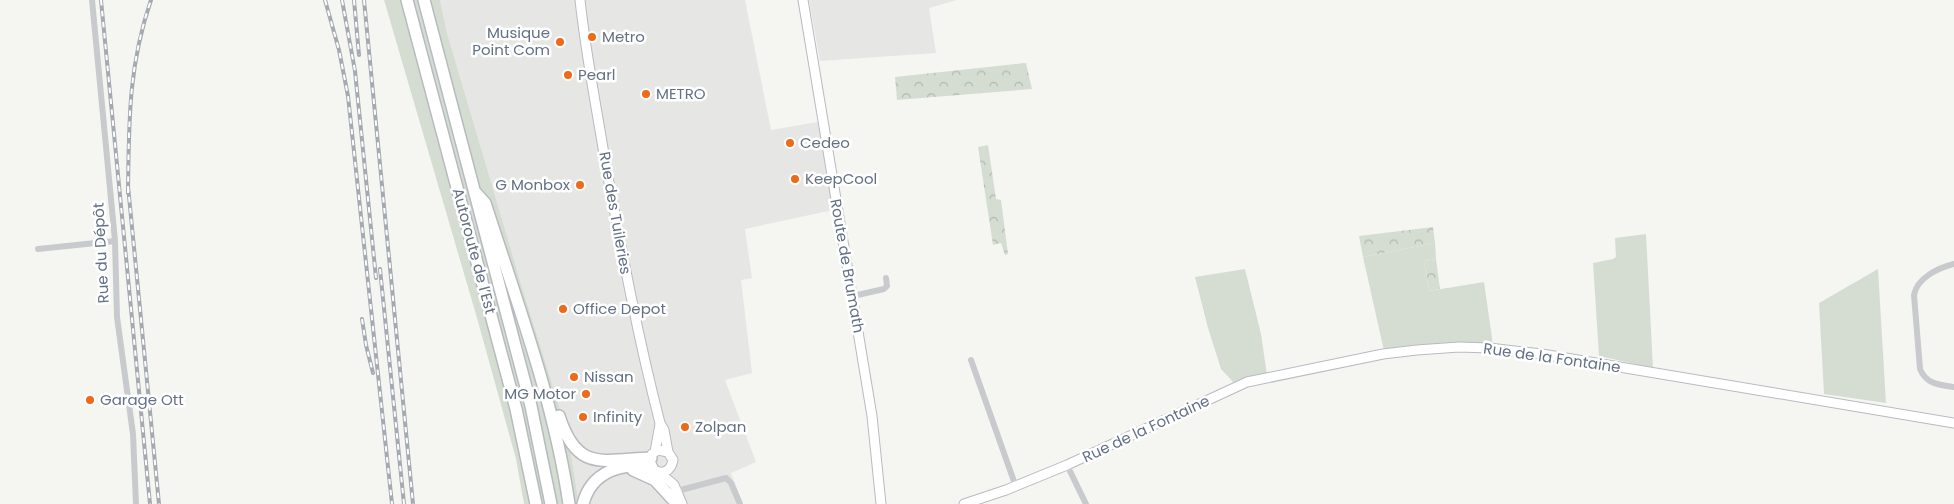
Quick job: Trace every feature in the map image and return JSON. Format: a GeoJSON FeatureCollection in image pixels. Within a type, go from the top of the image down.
{"type":"FeatureCollection","features":[{"type":"Feature","properties":{"kind":"highway","name":"Autoroute de l’Est"},"geometry":{"type":"LineString","coordinates":[[407,0],[516,409],[536,504]]}},
{"type":"Feature","properties":{"kind":"highway","name":"Autoroute de l’Est"},"geometry":{"type":"LineString","coordinates":[[424,0],[531,406],[551,504]]}},
{"type":"Feature","properties":{"kind":"highway"},"geometry":{"type":"LineString","coordinates":[[473,190],[485,204],[535,360],[557,437],[569,504]]}},
{"type":"Feature","properties":{"kind":"highway"},"geometry":{"type":"LineString","coordinates":[[535,360],[542,369],[564,434],[576,451],[589,458],[598,460],[654,462]]}},
{"type":"Feature","properties":{"kind":"highway"},"geometry":{"type":"LineString","coordinates":[[583,504],[587,492],[602,475],[614,469],[654,462]]}},
{"type":"Feature","properties":{"kind":"highway"},"geometry":{"type":"LineString","coordinates":[[614,469],[633,470],[648,475],[662,486],[678,504]]}},
{"type":"Feature","properties":{"kind":"street","name":"Rue du Dépôt"},"geometry":{"type":"LineString","coordinates":[[92,0],[115,241],[117,317],[132,424],[136,504]]}},
{"type":"Feature","properties":{"kind":"street","name":"Rue des Tuileries"},"geometry":{"type":"LineString","coordinates":[[580,0],[585,49],[622,255],[644,360],[660,423],[664,430],[668,452],[672,457],[671,467],[675,488],[682,504]]}},
{"type":"Feature","properties":{"kind":"street","name":"Route de Brumath"},"geometry":{"type":"LineString","coordinates":[[803,0],[872,416],[881,504]]}},
{"type":"Feature","properties":{"kind":"street"},"geometry":{"type":"LineString","coordinates":[[38,249],[115,241]]}},
{"type":"Feature","properties":{"kind":"street"},"geometry":{"type":"LineString","coordinates":[[1954,264],[1944,267],[1921,280],[1916,287],[1914,295],[1920,369],[1923,376],[1929,382],[1954,387]]}},
{"type":"Feature","properties":{"kind":"street"},"geometry":{"type":"LineString","coordinates":[[853,296],[884,289],[887,286],[886,278]]}},
{"type":"Feature","properties":{"kind":"street","name":"Rue de la Fontaine"},"geometry":{"type":"LineString","coordinates":[[964,504],[1016,487],[1068,465],[1247,382],[1383,354],[1459,347],[1489,348],[1542,354],[1954,423]]}},
{"type":"Feature","properties":{"kind":"street"},"geometry":{"type":"LineString","coordinates":[[971,360],[1016,487]]}},
{"type":"Feature","properties":{"kind":"street","name":"Rue des Tuileries"},"geometry":{"type":"LineString","coordinates":[[660,423],[654,462],[675,488]]}},
{"type":"Feature","properties":{"kind":"street"},"geometry":{"type":"LineString","coordinates":[[668,452],[662,450],[654,462],[666,472],[671,467]]}},
{"type":"Feature","properties":{"kind":"street"},"geometry":{"type":"LineString","coordinates":[[1068,465],[1086,504]]}},
{"type":"Feature","properties":{"kind":"street"},"geometry":{"type":"LineString","coordinates":[[675,488],[726,478],[731,483],[740,504]]}},
{"type":"Feature","properties":{"kind":"shaded area"},"geometry":{"type":"Polygon","coordinates":[[[440,0],[745,0],[771,130],[818,122],[833,210],[745,229],[752,278],[741,280],[752,373],[725,380],[756,462],[731,473],[743,504],[579,504],[568,435],[447,33],[440,0]]]}},
{"type":"Feature","properties":{"kind":"shaded area"},"geometry":{"type":"Polygon","coordinates":[[[809,0],[957,0],[929,8],[936,53],[820,61],[809,0]]]}},
{"type":"Feature","properties":{"kind":"green space"},"geometry":{"type":"Polygon","coordinates":[[[384,0],[440,0],[447,33],[568,435],[579,504],[524,504],[516,459],[477,318],[384,0]]]}},
{"type":"Feature","properties":{"kind":"green space"},"geometry":{"type":"Polygon","coordinates":[[[1026,63],[1032,89],[897,100],[895,77],[1026,63]]]}},
{"type":"Feature","properties":{"kind":"green space"},"geometry":{"type":"Polygon","coordinates":[[[988,145],[996,199],[1001,200],[1008,254],[1005,255],[1001,243],[993,245],[978,147],[988,145]]]}},
{"type":"Feature","properties":{"kind":"green space"},"geometry":{"type":"Polygon","coordinates":[[[1433,227],[1435,243],[1363,257],[1359,236],[1433,227]]]}},
{"type":"Feature","properties":{"kind":"green space"},"geometry":{"type":"Polygon","coordinates":[[[1646,234],[1653,368],[1599,356],[1593,263],[1616,257],[1615,238],[1646,234]]]}},
{"type":"Feature","properties":{"kind":"green space"},"geometry":{"type":"Polygon","coordinates":[[[1435,243],[1436,259],[1424,261],[1429,291],[1484,282],[1493,345],[1384,351],[1363,257],[1435,243]]]}},
{"type":"Feature","properties":{"kind":"green space"},"geometry":{"type":"Polygon","coordinates":[[[1436,259],[1440,289],[1429,291],[1424,261],[1436,259]]]}},
{"type":"Feature","properties":{"kind":"green space"},"geometry":{"type":"Polygon","coordinates":[[[1245,269],[1261,334],[1267,375],[1234,383],[1221,369],[1195,277],[1245,269]]]}},
{"type":"Feature","properties":{"kind":"green space"},"geometry":{"type":"Polygon","coordinates":[[[1878,269],[1886,403],[1824,394],[1819,303],[1878,269]]]}},
{"type":"Feature","properties":{"kind":"railway"},"geometry":{"type":"LineString","coordinates":[[101,0],[150,504]]}},
{"type":"Feature","properties":{"kind":"railway"},"geometry":{"type":"LineString","coordinates":[[128,193],[131,95],[143,25],[151,0]]}},
{"type":"Feature","properties":{"kind":"railway"},"geometry":{"type":"LineString","coordinates":[[325,0],[339,50],[348,96],[392,504]]}},
{"type":"Feature","properties":{"kind":"railway"},"geometry":{"type":"LineString","coordinates":[[342,0],[355,71],[376,278]]}},
{"type":"Feature","properties":{"kind":"railway"},"geometry":{"type":"LineString","coordinates":[[354,0],[359,55]]}},
{"type":"Feature","properties":{"kind":"railway"},"geometry":{"type":"LineString","coordinates":[[364,0],[413,504]]}},
{"type":"Feature","properties":{"kind":"railway"},"geometry":{"type":"LineString","coordinates":[[128,186],[159,504]]}},
{"type":"Feature","properties":{"kind":"railway"},"geometry":{"type":"LineString","coordinates":[[380,269],[404,504]]}},
{"type":"Feature","properties":{"kind":"railway"},"geometry":{"type":"LineString","coordinates":[[362,319],[373,373]]}},
{"type":"Feature","properties":{"kind":"place","name":"Metro"},"geometry":{"type":"Point","coordinates":[592,37]}},
{"type":"Feature","properties":{"kind":"place","name":"Musique Point Com"},"geometry":{"type":"Point","coordinates":[560,42]}},
{"type":"Feature","properties":{"kind":"place","name":"Pearl"},"geometry":{"type":"Point","coordinates":[568,75]}},
{"type":"Feature","properties":{"kind":"place","name":"METRO"},"geometry":{"type":"Point","coordinates":[646,94]}},
{"type":"Feature","properties":{"kind":"place","name":"Cedeo"},"geometry":{"type":"Point","coordinates":[790,143]}},
{"type":"Feature","properties":{"kind":"place","name":"KeepCool"},"geometry":{"type":"Point","coordinates":[795,179]}},
{"type":"Feature","properties":{"kind":"place","name":"G Monbox"},"geometry":{"type":"Point","coordinates":[580,185]}},
{"type":"Feature","properties":{"kind":"place","name":"Office Depot"},"geometry":{"type":"Point","coordinates":[563,309]}},
{"type":"Feature","properties":{"kind":"place","name":"Nissan"},"geometry":{"type":"Point","coordinates":[574,377]}},
{"type":"Feature","properties":{"kind":"place","name":"MG Motor"},"geometry":{"type":"Point","coordinates":[586,394]}},
{"type":"Feature","properties":{"kind":"place","name":"Garage Ott"},"geometry":{"type":"Point","coordinates":[90,400]}},
{"type":"Feature","properties":{"kind":"place","name":"Infinity"},"geometry":{"type":"Point","coordinates":[583,417]}},
{"type":"Feature","properties":{"kind":"place","name":"Zolpan"},"geometry":{"type":"Point","coordinates":[685,427]}}]}
